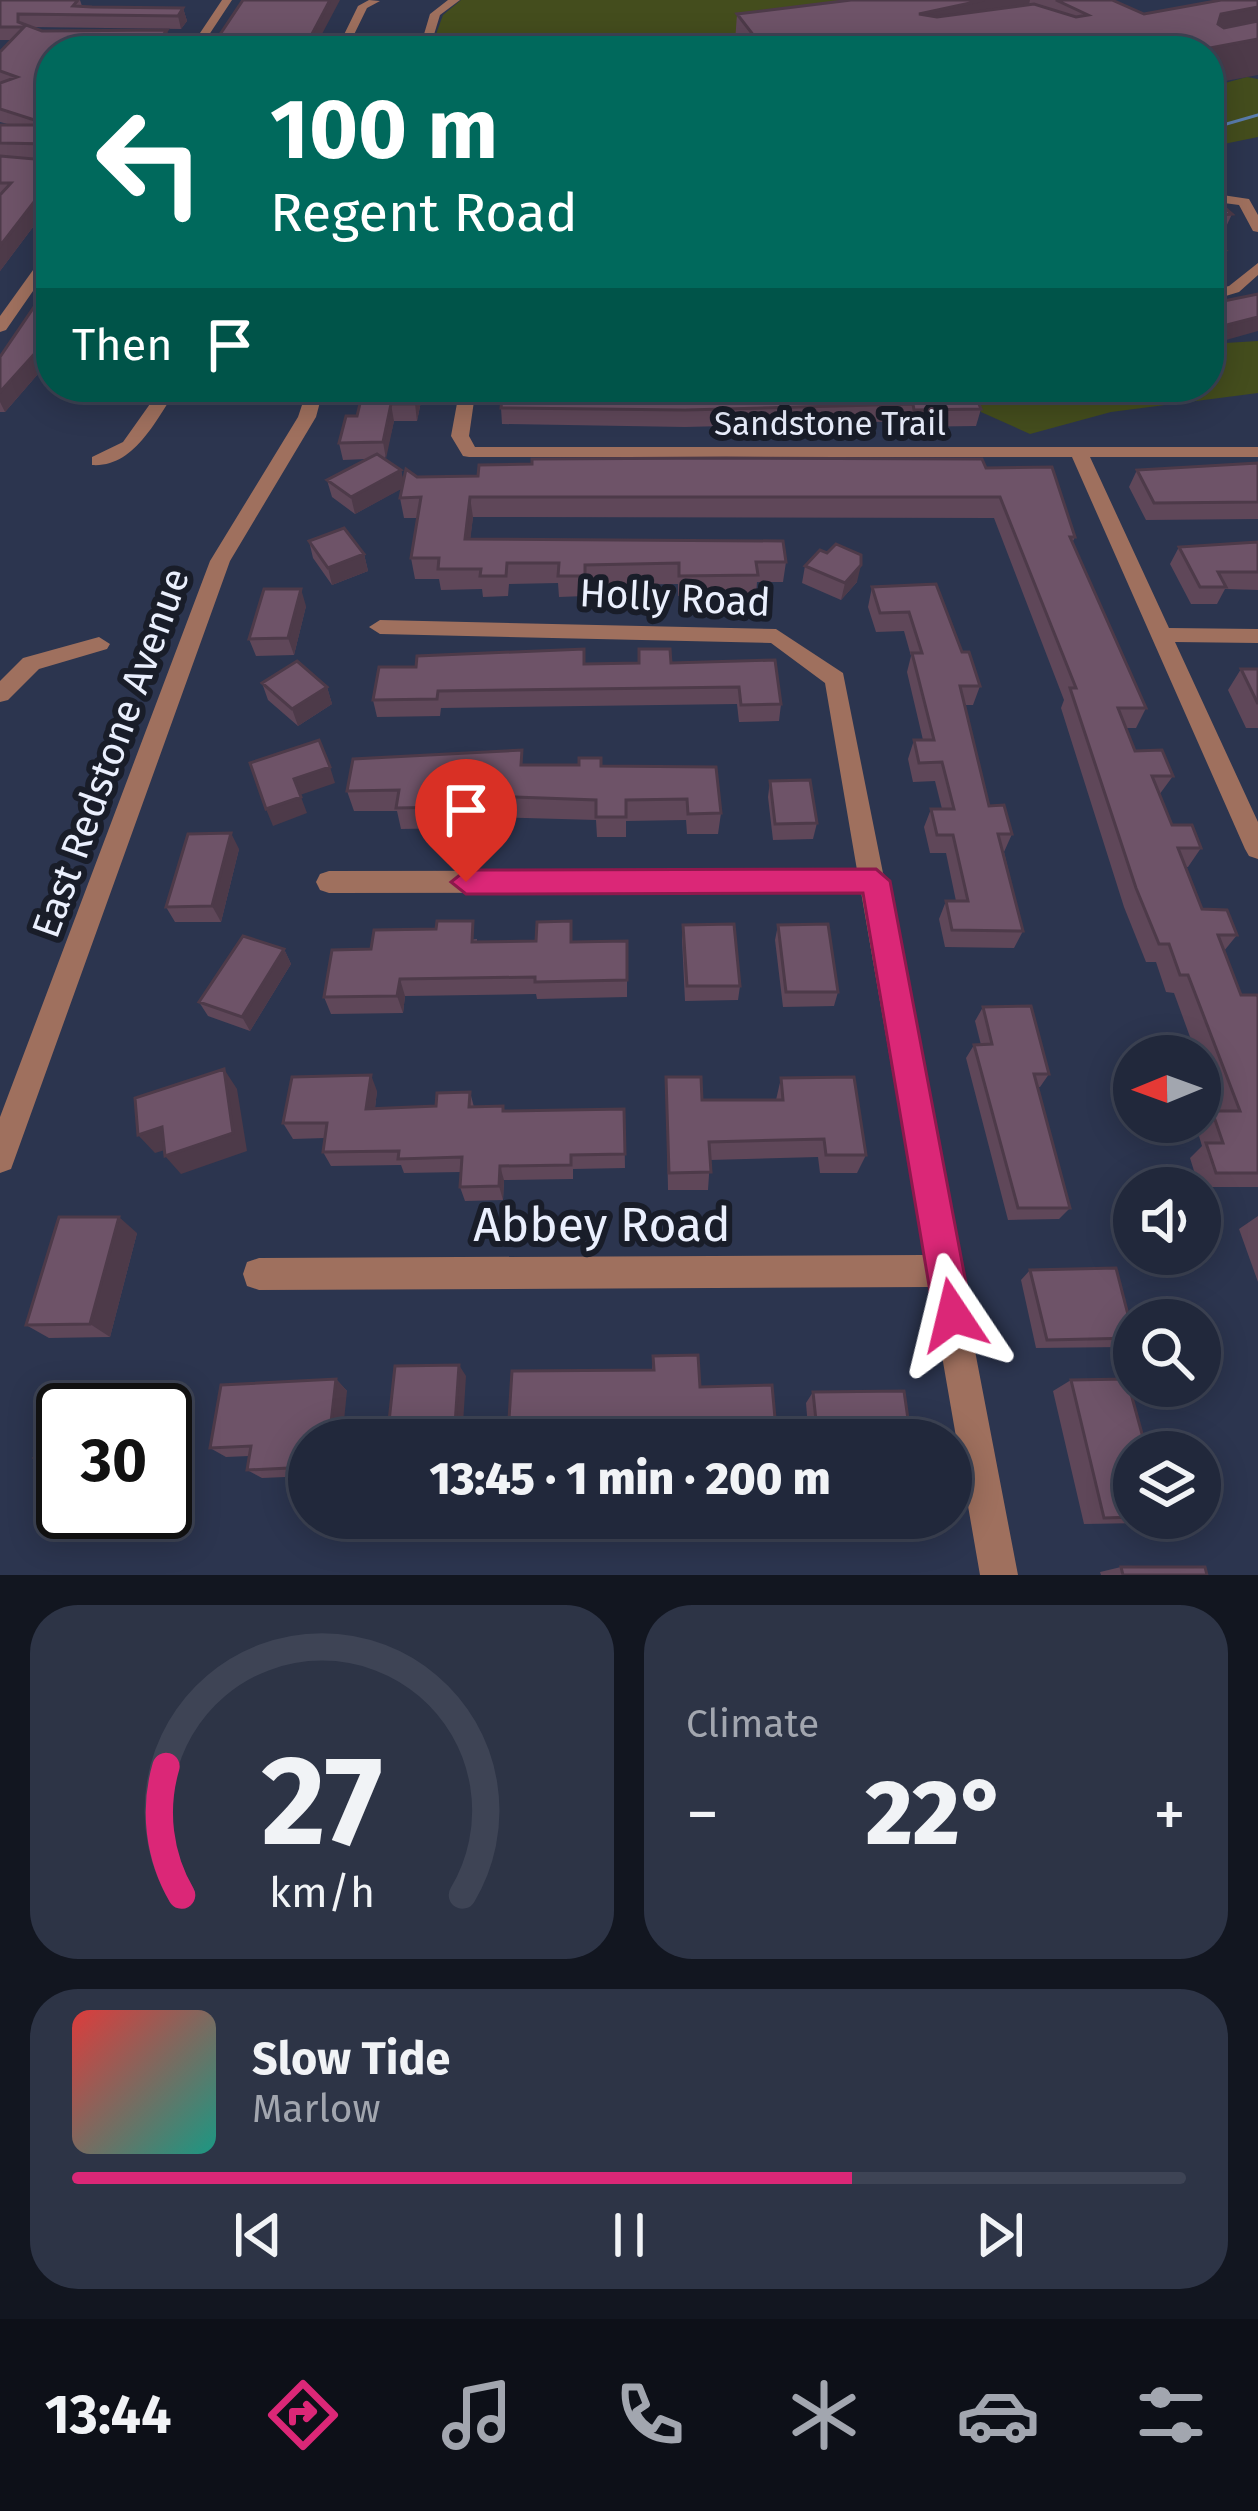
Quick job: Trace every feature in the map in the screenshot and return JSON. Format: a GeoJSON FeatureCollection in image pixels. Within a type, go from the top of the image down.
{"type":"FeatureCollection","features":[{"type":"Feature","properties":{"kind":"street"},"geometry":{"type":"LineString","coordinates":[[203,36],[227,0]]}},
{"type":"Feature","properties":{"kind":"street"},"geometry":{"type":"LineString","coordinates":[[428,36],[435,14],[454,0]]}},
{"type":"Feature","properties":{"kind":"street"},"geometry":{"type":"LineString","coordinates":[[348,36],[363,6],[374,1]]}},
{"type":"Feature","properties":{"kind":"street"},"geometry":{"type":"LineString","coordinates":[[1224,199],[1244,202],[1258,228]]}},
{"type":"Feature","properties":{"kind":"street"},"geometry":{"type":"LineString","coordinates":[[1224,292],[1234,289],[1258,267]]}},
{"type":"Feature","properties":{"kind":"street"},"geometry":{"type":"LineString","coordinates":[[0,327],[36,276]]}},
{"type":"Feature","properties":{"kind":"street"},"geometry":{"type":"LineString","coordinates":[[98,461],[129,446],[160,402]]}},
{"type":"Feature","properties":{"kind":"street","name":"East Redstone Avenue"},"geometry":{"type":"LineString","coordinates":[[0,1158],[8,1113],[220,561],[312,402]]}},
{"type":"Feature","properties":{"kind":"street","name":"Sandstone Trail"},"geometry":{"type":"LineString","coordinates":[[466,402],[460,436],[470,452],[1258,452]]}},
{"type":"Feature","properties":{"kind":"street"},"geometry":{"type":"LineString","coordinates":[[1079,453],[1258,849]]}},
{"type":"Feature","properties":{"kind":"street","name":"Holly Road"},"geometry":{"type":"LineString","coordinates":[[380,627],[776,636],[835,679],[876,881],[999,1575]]}},
{"type":"Feature","properties":{"kind":"street"},"geometry":{"type":"LineString","coordinates":[[1162,635],[1258,636]]}},
{"type":"Feature","properties":{"kind":"street"},"geometry":{"type":"LineString","coordinates":[[0,694],[31,663],[99,644]]}},
{"type":"Feature","properties":{"kind":"street"},"geometry":{"type":"LineString","coordinates":[[329,882],[876,881]]}},
{"type":"Feature","properties":{"kind":"street","name":"Abbey Road"},"geometry":{"type":"LineString","coordinates":[[259,1274],[946,1271]]}},
{"type":"Feature","properties":{"kind":"green space"},"geometry":{"type":"Polygon","coordinates":[[[461,0],[839,0],[854,12],[800,36],[435,36],[443,15],[461,0]]]}},
{"type":"Feature","properties":{"kind":"green space"},"geometry":{"type":"Polygon","coordinates":[[[1258,79],[1258,137],[1224,144],[1224,83],[1258,79]]]}},
{"type":"Feature","properties":{"kind":"green space"},"geometry":{"type":"Polygon","coordinates":[[[1258,341],[1258,393],[1224,397],[1224,343],[1258,341]]]}},
{"type":"Feature","properties":{"kind":"green space"},"geometry":{"type":"Polygon","coordinates":[[[978,402],[1188,402],[1111,412],[1030,434],[981,412],[978,402]]]}},
{"type":"Feature","properties":{"kind":"building"},"geometry":{"type":"Polygon","coordinates":[[[0,0],[183,8],[178,16],[18,14],[18,22],[42,31],[167,30],[162,36],[36,36],[36,121],[0,109],[0,83],[17,77],[0,71],[0,52],[24,27],[0,27],[0,0]]]}},
{"type":"Feature","properties":{"kind":"building"},"geometry":{"type":"Polygon","coordinates":[[[243,0],[330,0],[311,36],[219,36],[243,0]]]}},
{"type":"Feature","properties":{"kind":"building"},"geometry":{"type":"Polygon","coordinates":[[[851,0],[984,0],[919,14],[937,17],[1034,4],[1076,17],[1088,15],[1056,0],[1112,0],[1144,14],[1221,0],[1258,0],[1258,7],[1221,14],[1218,24],[1224,28],[1258,21],[1258,39],[1224,45],[1224,36],[754,36],[737,14],[851,0]]]}},
{"type":"Feature","properties":{"kind":"building"},"geometry":{"type":"Polygon","coordinates":[[[0,125],[36,125],[36,144],[0,143],[0,125]]]}},
{"type":"Feature","properties":{"kind":"building"},"geometry":{"type":"Polygon","coordinates":[[[0,156],[36,159],[36,199],[0,246],[0,195],[11,183],[0,183],[0,156]]]}},
{"type":"Feature","properties":{"kind":"building"},"geometry":{"type":"Polygon","coordinates":[[[1258,294],[1258,317],[1224,326],[1224,301],[1258,294]]]}},
{"type":"Feature","properties":{"kind":"building"},"geometry":{"type":"Polygon","coordinates":[[[36,304],[36,352],[0,392],[0,357],[36,304]]]}},
{"type":"Feature","properties":{"kind":"building"},"geometry":{"type":"Polygon","coordinates":[[[360,402],[415,402],[391,404],[383,442],[339,443],[346,416],[357,416],[360,402]]]}},
{"type":"Feature","properties":{"kind":"building"},"geometry":{"type":"Polygon","coordinates":[[[502,402],[978,402],[981,409],[914,410],[913,404],[685,410],[501,408],[502,402]]]}},
{"type":"Feature","properties":{"kind":"building"},"geometry":{"type":"Polygon","coordinates":[[[377,454],[401,470],[351,497],[327,480],[377,454]]]}},
{"type":"Feature","properties":{"kind":"building"},"geometry":{"type":"Polygon","coordinates":[[[532,459],[982,459],[986,468],[1052,467],[1075,537],[1070,537],[1146,708],[1118,708],[1135,751],[1162,750],[1173,776],[1152,776],[1172,825],[1192,825],[1201,848],[1178,848],[1202,909],[1227,910],[1237,935],[1218,935],[1241,995],[1258,997],[1258,1173],[1221,1173],[1221,1167],[1214,1167],[1206,1143],[1223,1143],[1221,1111],[1240,1111],[1221,1061],[1221,1035],[1211,1035],[1188,975],[1180,975],[1169,944],[1159,944],[1070,688],[1076,688],[1000,497],[470,497],[465,539],[783,541],[786,562],[756,562],[758,575],[679,576],[679,563],[585,565],[585,576],[558,576],[559,563],[507,563],[506,576],[480,576],[481,569],[438,569],[439,558],[411,558],[421,497],[400,498],[406,469],[417,477],[478,476],[479,465],[532,464],[532,459]]]}},
{"type":"Feature","properties":{"kind":"building"},"geometry":{"type":"Polygon","coordinates":[[[1258,463],[1258,502],[1154,503],[1137,470],[1258,463]]]}},
{"type":"Feature","properties":{"kind":"building"},"geometry":{"type":"Polygon","coordinates":[[[344,528],[364,554],[328,568],[309,541],[344,528]]]}},
{"type":"Feature","properties":{"kind":"building"},"geometry":{"type":"Polygon","coordinates":[[[1258,542],[1258,572],[1218,572],[1226,587],[1200,587],[1179,547],[1258,542]]]}},
{"type":"Feature","properties":{"kind":"building"},"geometry":{"type":"Polygon","coordinates":[[[836,544],[861,555],[861,565],[845,583],[805,566],[820,550],[827,553],[836,544]]]}},
{"type":"Feature","properties":{"kind":"building"},"geometry":{"type":"Polygon","coordinates":[[[936,584],[980,686],[960,686],[989,806],[1004,805],[1012,834],[998,834],[1023,931],[952,930],[946,901],[968,901],[953,835],[937,835],[931,809],[954,809],[942,762],[919,763],[914,740],[934,740],[912,653],[922,653],[909,612],[880,613],[872,587],[936,584]]]}},
{"type":"Feature","properties":{"kind":"building"},"geometry":{"type":"Polygon","coordinates":[[[264,589],[301,589],[288,638],[249,639],[264,589]]]}},
{"type":"Feature","properties":{"kind":"building"},"geometry":{"type":"Polygon","coordinates":[[[584,649],[584,664],[639,663],[639,649],[670,649],[671,663],[775,660],[781,704],[741,705],[739,687],[438,691],[437,699],[373,700],[379,667],[416,667],[417,656],[584,649]]]}},
{"type":"Feature","properties":{"kind":"building"},"geometry":{"type":"Polygon","coordinates":[[[297,661],[327,687],[292,709],[262,683],[297,661]]]}},
{"type":"Feature","properties":{"kind":"building"},"geometry":{"type":"Polygon","coordinates":[[[1241,669],[1258,669],[1258,704],[1241,669]]]}},
{"type":"Feature","properties":{"kind":"building"},"geometry":{"type":"Polygon","coordinates":[[[319,740],[330,767],[294,779],[301,797],[266,809],[250,763],[319,740]]]}},
{"type":"Feature","properties":{"kind":"building"},"geometry":{"type":"Polygon","coordinates":[[[522,750],[521,765],[579,765],[579,758],[601,758],[601,766],[716,767],[721,813],[688,814],[687,799],[626,800],[626,817],[596,817],[596,800],[485,796],[484,814],[450,814],[450,807],[396,808],[399,790],[347,791],[353,759],[522,750]]]}},
{"type":"Feature","properties":{"kind":"building"},"geometry":{"type":"Polygon","coordinates":[[[810,780],[817,823],[775,824],[770,781],[810,780]]]}},
{"type":"Feature","properties":{"kind":"building"},"geometry":{"type":"Polygon","coordinates":[[[231,833],[212,906],[166,907],[188,834],[231,833]]]}},
{"type":"Feature","properties":{"kind":"building"},"geometry":{"type":"Polygon","coordinates":[[[437,921],[473,921],[472,942],[536,941],[537,922],[571,921],[571,942],[627,941],[627,980],[400,979],[397,996],[324,997],[332,950],[371,949],[374,930],[436,929],[437,921]]]}},
{"type":"Feature","properties":{"kind":"building"},"geometry":{"type":"Polygon","coordinates":[[[734,924],[740,986],[687,986],[683,925],[734,924]]]}},
{"type":"Feature","properties":{"kind":"building"},"geometry":{"type":"Polygon","coordinates":[[[828,924],[838,992],[786,992],[778,925],[828,924]]]}},
{"type":"Feature","properties":{"kind":"building"},"geometry":{"type":"Polygon","coordinates":[[[243,936],[284,949],[242,1017],[199,1002],[243,936]]]}},
{"type":"Feature","properties":{"kind":"building"},"geometry":{"type":"Polygon","coordinates":[[[1031,1006],[1049,1074],[1034,1074],[1070,1208],[1018,1208],[974,1045],[992,1044],[983,1007],[1031,1006]]]}},
{"type":"Feature","properties":{"kind":"building"},"geometry":{"type":"Polygon","coordinates":[[[224,1069],[233,1133],[165,1156],[162,1127],[138,1135],[135,1098],[224,1069]]]}},
{"type":"Feature","properties":{"kind":"building"},"geometry":{"type":"Polygon","coordinates":[[[371,1075],[366,1109],[436,1106],[437,1093],[470,1092],[469,1107],[503,1106],[503,1111],[624,1109],[625,1154],[571,1155],[571,1165],[500,1166],[499,1186],[460,1187],[462,1157],[398,1159],[399,1151],[323,1152],[327,1123],[283,1123],[292,1077],[371,1075]]]}},
{"type":"Feature","properties":{"kind":"building"},"geometry":{"type":"Polygon","coordinates":[[[666,1077],[701,1077],[702,1100],[783,1100],[781,1078],[854,1077],[866,1155],[826,1155],[824,1139],[709,1142],[711,1172],[669,1173],[666,1077]]]}},
{"type":"Feature","properties":{"kind":"building"},"geometry":{"type":"Polygon","coordinates":[[[59,1217],[119,1217],[90,1324],[26,1325],[59,1217]]]}},
{"type":"Feature","properties":{"kind":"building"},"geometry":{"type":"Polygon","coordinates":[[[1113,1268],[1124,1299],[1113,1299],[1113,1338],[1047,1340],[1030,1270],[1113,1268]]]}},
{"type":"Feature","properties":{"kind":"building"},"geometry":{"type":"Polygon","coordinates":[[[698,1355],[700,1387],[772,1385],[775,1419],[509,1419],[512,1371],[654,1370],[653,1356],[698,1355]]]}},
{"type":"Feature","properties":{"kind":"building"},"geometry":{"type":"Polygon","coordinates":[[[459,1365],[455,1419],[389,1419],[395,1366],[459,1365]]]}},
{"type":"Feature","properties":{"kind":"building"},"geometry":{"type":"Polygon","coordinates":[[[336,1379],[331,1419],[288,1419],[288,1468],[247,1470],[251,1446],[210,1448],[221,1385],[336,1379]]]}},
{"type":"Feature","properties":{"kind":"building"},"geometry":{"type":"Polygon","coordinates":[[[1113,1379],[1113,1407],[1135,1407],[1141,1431],[1113,1431],[1113,1518],[1104,1518],[1071,1380],[1113,1379]]]}},
{"type":"Feature","properties":{"kind":"building"},"geometry":{"type":"Polygon","coordinates":[[[904,1391],[908,1419],[816,1419],[813,1392],[904,1391]]]}},
{"type":"Feature","properties":{"kind":"building"},"geometry":{"type":"Polygon","coordinates":[[[1121,1567],[1205,1567],[1207,1575],[1123,1575],[1121,1567]]]}},
{"type":"Feature","properties":{"kind":"waterway"},"geometry":{"type":"LineString","coordinates":[[1224,125],[1258,115]]}},
{"type":"Feature","properties":{"kind":"route"},"geometry":{"type":"LineString","coordinates":[[466,882],[876,881],[953,1315]]}}]}
